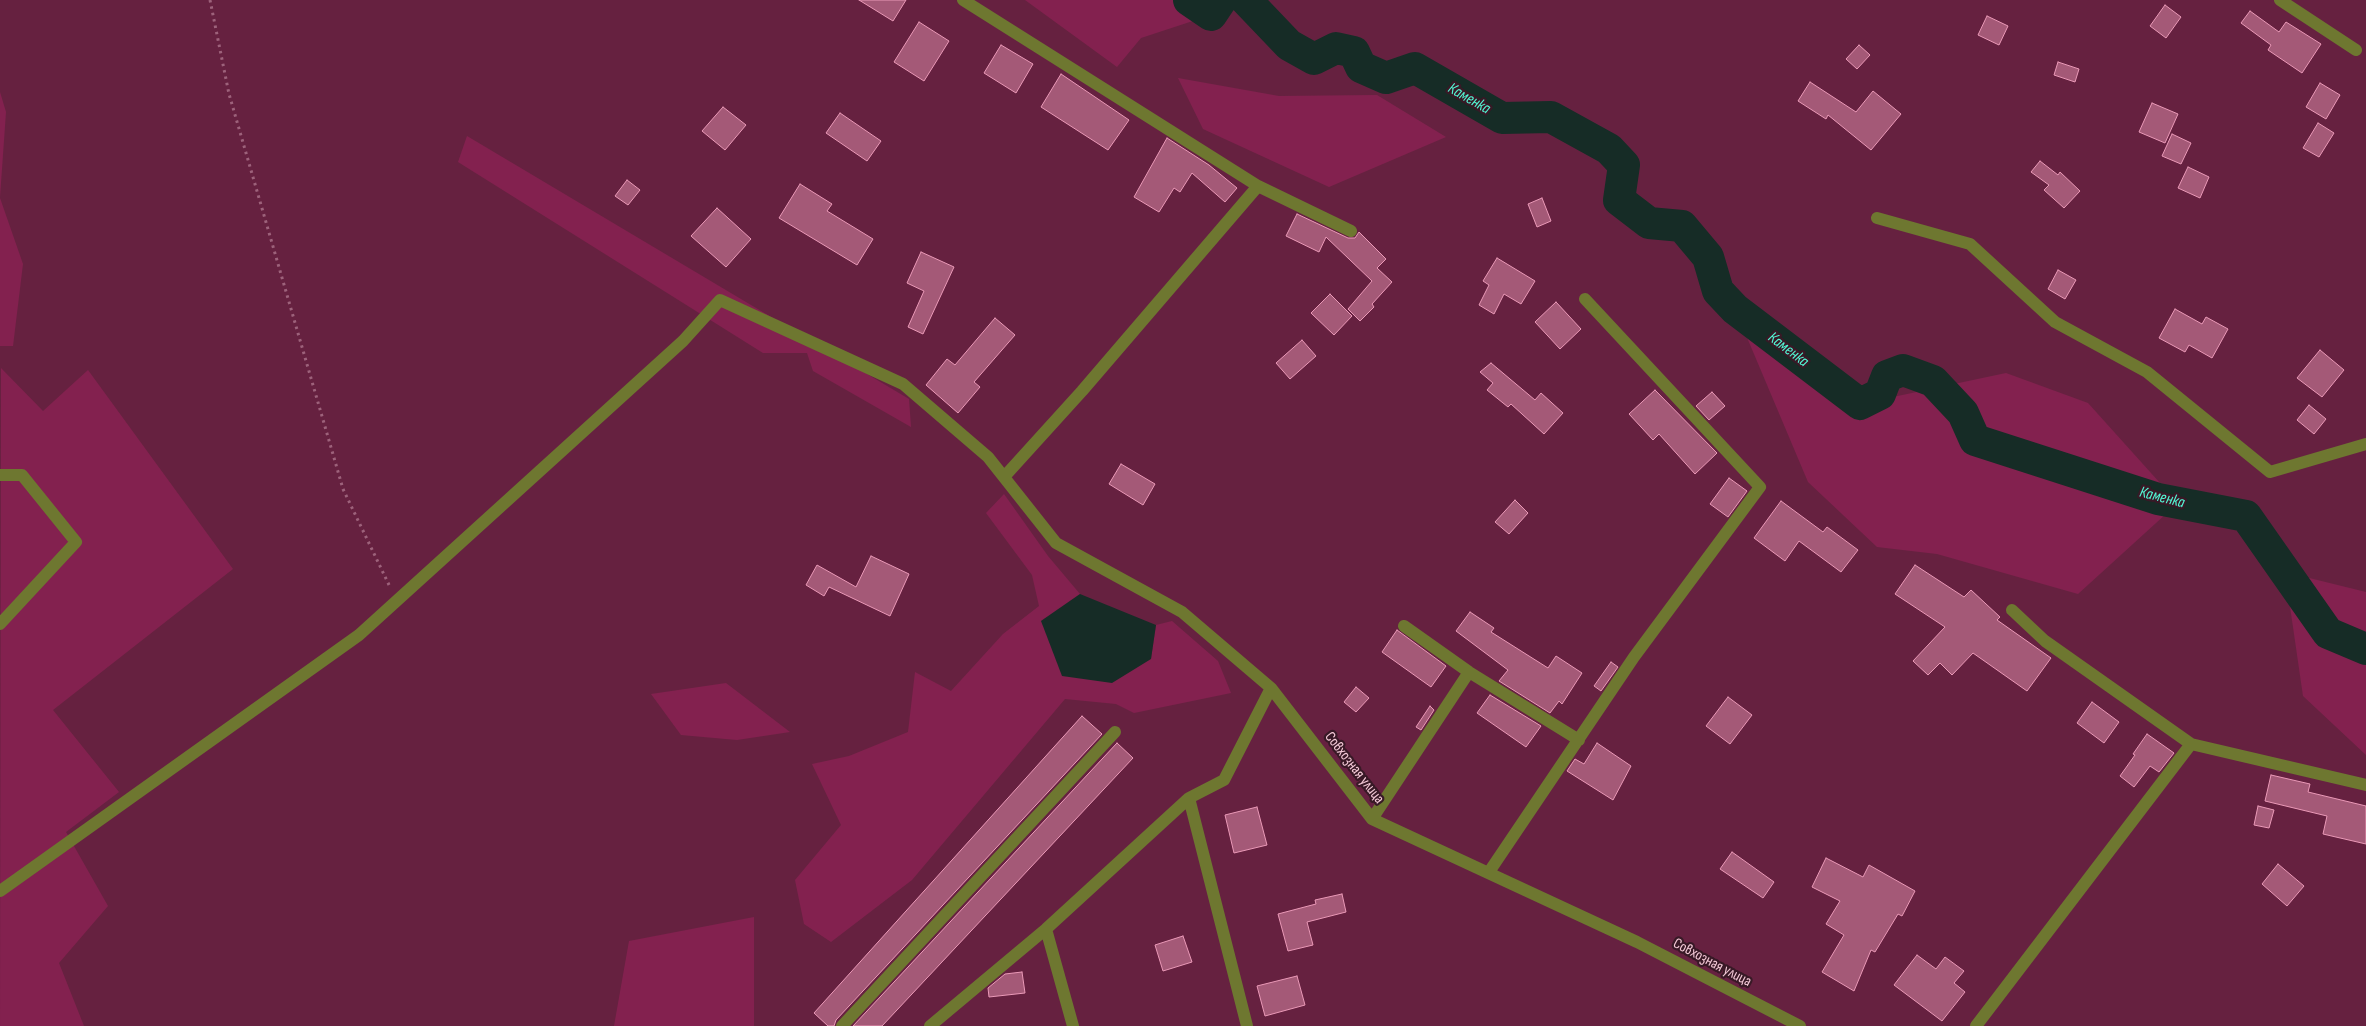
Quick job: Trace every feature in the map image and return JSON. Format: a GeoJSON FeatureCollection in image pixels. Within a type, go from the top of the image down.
{"type":"FeatureCollection","features":[{"type":"Feature","properties":{"kind":"street"},"geometry":{"type":"LineString","coordinates":[[963,0],[1258,186],[1351,231]]}},
{"type":"Feature","properties":{"kind":"street"},"geometry":{"type":"LineString","coordinates":[[2280,0],[2356,50]]}},
{"type":"Feature","properties":{"kind":"street"},"geometry":{"type":"LineString","coordinates":[[1004,477],[1082,392],[1258,186]]}},
{"type":"Feature","properties":{"kind":"street"},"geometry":{"type":"LineString","coordinates":[[1877,218],[1970,244],[2055,322],[2147,372],[2270,472],[2366,444]]}},
{"type":"Feature","properties":{"kind":"street"},"geometry":{"type":"LineString","coordinates":[[1489,872],[1634,657],[1760,487],[1585,299]]}},
{"type":"Feature","properties":{"kind":"street","name":"Совхозная улица"},"geometry":{"type":"LineString","coordinates":[[397,601],[683,341],[720,300],[903,384],[988,457],[1056,543],[1182,612],[1271,688],[1372,819],[1637,942],[1794,1025]]}},
{"type":"Feature","properties":{"kind":"street"},"geometry":{"type":"LineString","coordinates":[[0,475],[22,475],[76,542],[0,624]]}},
{"type":"Feature","properties":{"kind":"street"},"geometry":{"type":"LineString","coordinates":[[0,891],[359,635],[397,601]]}},
{"type":"Feature","properties":{"kind":"street"},"geometry":{"type":"LineString","coordinates":[[2012,610],[2044,641],[2192,744],[2366,785]]}},
{"type":"Feature","properties":{"kind":"street"},"geometry":{"type":"LineString","coordinates":[[1404,626],[1469,672],[1578,740]]}},
{"type":"Feature","properties":{"kind":"street"},"geometry":{"type":"LineString","coordinates":[[1372,819],[1469,672]]}},
{"type":"Feature","properties":{"kind":"street"},"geometry":{"type":"LineString","coordinates":[[930,1026],[1046,929],[1189,798],[1224,780],[1271,688]]}},
{"type":"Feature","properties":{"kind":"street"},"geometry":{"type":"LineString","coordinates":[[842,1026],[1115,732]]}},
{"type":"Feature","properties":{"kind":"street"},"geometry":{"type":"LineString","coordinates":[[1976,1026],[2192,744]]}},
{"type":"Feature","properties":{"kind":"street"},"geometry":{"type":"LineString","coordinates":[[1189,798],[1247,1026]]}},
{"type":"Feature","properties":{"kind":"street"},"geometry":{"type":"LineString","coordinates":[[1046,929],[1073,1026]]}},
{"type":"Feature","properties":{"kind":"path"},"geometry":{"type":"LineString","coordinates":[[210,0],[230,94],[343,489],[397,601]]}},
{"type":"Feature","properties":{"kind":"shaded area"},"geometry":{"type":"Polygon","coordinates":[[[1025,0],[1218,0],[1211,15],[1141,38],[1117,67],[1025,0]]]}},
{"type":"Feature","properties":{"kind":"shaded area"},"geometry":{"type":"Polygon","coordinates":[[[1178,78],[1279,96],[1377,95],[1446,137],[1329,187],[1203,129],[1178,78]]]}},
{"type":"Feature","properties":{"kind":"shaded area"},"geometry":{"type":"Polygon","coordinates":[[[0,92],[6,112],[0,197],[0,92]]]}},
{"type":"Feature","properties":{"kind":"shaded area"},"geometry":{"type":"Polygon","coordinates":[[[467,136],[909,399],[911,427],[813,371],[807,353],[763,353],[458,162],[467,136]]]}},
{"type":"Feature","properties":{"kind":"shaded area"},"geometry":{"type":"Polygon","coordinates":[[[0,198],[23,264],[13,346],[0,346],[0,198]]]}},
{"type":"Feature","properties":{"kind":"shaded area"},"geometry":{"type":"Polygon","coordinates":[[[1735,309],[1860,404],[2006,373],[2088,403],[2178,503],[2078,594],[1937,554],[1877,547],[1808,482],[1735,309]]]}},
{"type":"Feature","properties":{"kind":"shaded area"},"geometry":{"type":"Polygon","coordinates":[[[1,368],[43,411],[88,370],[233,569],[53,710],[119,792],[66,832],[108,906],[59,963],[84,1026],[0,1026],[1,368]]]}},
{"type":"Feature","properties":{"kind":"shaded area"},"geometry":{"type":"Polygon","coordinates":[[[1004,494],[1048,556],[1080,594],[1041,621],[1151,659],[1156,625],[1172,621],[1218,661],[1231,693],[1134,713],[1116,704],[1065,699],[912,880],[831,942],[804,924],[795,880],[841,825],[812,764],[849,756],[908,732],[915,672],[951,691],[1003,634],[1039,606],[1032,575],[986,513],[1004,494]]]}},
{"type":"Feature","properties":{"kind":"shaded area"},"geometry":{"type":"Polygon","coordinates":[[[2285,572],[2366,592],[2366,755],[2303,696],[2285,572]]]}},
{"type":"Feature","properties":{"kind":"shaded area"},"geometry":{"type":"Polygon","coordinates":[[[1080,594],[1156,625],[1151,659],[1112,683],[1062,676],[1041,621],[1080,594]]]}},
{"type":"Feature","properties":{"kind":"shaded area"},"geometry":{"type":"Polygon","coordinates":[[[726,683],[790,732],[737,740],[681,735],[651,694],[726,683]]]}},
{"type":"Feature","properties":{"kind":"shaded area"},"geometry":{"type":"Polygon","coordinates":[[[754,917],[754,1026],[614,1026],[629,941],[754,917]]]}},
{"type":"Feature","properties":{"kind":"building"},"geometry":{"type":"Polygon","coordinates":[[[859,0],[906,0],[893,21],[859,0]]]}},
{"type":"Feature","properties":{"kind":"building"},"geometry":{"type":"Polygon","coordinates":[[[2165,5],[2181,17],[2166,38],[2150,26],[2165,5]]]}},
{"type":"Feature","properties":{"kind":"building"},"geometry":{"type":"Polygon","coordinates":[[[2250,11],[2279,32],[2286,22],[2321,44],[2302,73],[2268,50],[2271,45],[2241,23],[2250,11]]]}},
{"type":"Feature","properties":{"kind":"building"},"geometry":{"type":"Polygon","coordinates":[[[1987,16],[2008,26],[1999,45],[1978,35],[1987,16]]]}},
{"type":"Feature","properties":{"kind":"building"},"geometry":{"type":"Polygon","coordinates":[[[919,22],[949,41],[924,81],[894,62],[919,22]]]}},
{"type":"Feature","properties":{"kind":"building"},"geometry":{"type":"Polygon","coordinates":[[[1001,45],[1033,64],[1016,93],[984,73],[1001,45]]]}},
{"type":"Feature","properties":{"kind":"building"},"geometry":{"type":"Polygon","coordinates":[[[1859,45],[1870,55],[1857,69],[1846,59],[1859,45]]]}},
{"type":"Feature","properties":{"kind":"building"},"geometry":{"type":"Polygon","coordinates":[[[2058,62],[2079,69],[2075,82],[2054,75],[2058,62]]]}},
{"type":"Feature","properties":{"kind":"building"},"geometry":{"type":"Polygon","coordinates":[[[1061,74],[1129,120],[1108,150],[1041,107],[1061,74]]]}},
{"type":"Feature","properties":{"kind":"building"},"geometry":{"type":"Polygon","coordinates":[[[1810,82],[1856,112],[1873,91],[1901,114],[1871,150],[1828,115],[1826,119],[1798,101],[1810,82]]]}},
{"type":"Feature","properties":{"kind":"building"},"geometry":{"type":"Polygon","coordinates":[[[2320,83],[2340,95],[2326,119],[2306,107],[2320,83]]]}},
{"type":"Feature","properties":{"kind":"building"},"geometry":{"type":"Polygon","coordinates":[[[2152,103],[2178,114],[2165,143],[2139,132],[2152,103]]]}},
{"type":"Feature","properties":{"kind":"building"},"geometry":{"type":"Polygon","coordinates":[[[723,107],[746,125],[725,150],[702,131],[723,107]]]}},
{"type":"Feature","properties":{"kind":"building"},"geometry":{"type":"Polygon","coordinates":[[[840,113],[881,141],[867,161],[826,133],[840,113]]]}},
{"type":"Feature","properties":{"kind":"building"},"geometry":{"type":"Polygon","coordinates":[[[2318,123],[2334,133],[2319,157],[2303,148],[2318,123]]]}},
{"type":"Feature","properties":{"kind":"building"},"geometry":{"type":"Polygon","coordinates":[[[2172,134],[2191,143],[2181,164],[2162,156],[2172,134]]]}},
{"type":"Feature","properties":{"kind":"building"},"geometry":{"type":"Polygon","coordinates":[[[1167,138],[1209,165],[1237,188],[1225,202],[1192,173],[1180,192],[1174,188],[1159,212],[1134,197],[1167,138]]]}},
{"type":"Feature","properties":{"kind":"building"},"geometry":{"type":"Polygon","coordinates":[[[2040,161],[2058,175],[2060,172],[2080,191],[2064,208],[2044,190],[2049,185],[2031,172],[2040,161]]]}},
{"type":"Feature","properties":{"kind":"building"},"geometry":{"type":"Polygon","coordinates":[[[2188,167],[2209,177],[2200,198],[2178,188],[2188,167]]]}},
{"type":"Feature","properties":{"kind":"building"},"geometry":{"type":"Polygon","coordinates":[[[627,180],[640,190],[628,205],[615,196],[627,180]]]}},
{"type":"Feature","properties":{"kind":"building"},"geometry":{"type":"Polygon","coordinates":[[[800,184],[832,204],[827,211],[873,239],[857,265],[779,218],[800,184]]]}},
{"type":"Feature","properties":{"kind":"building"},"geometry":{"type":"Polygon","coordinates":[[[1542,198],[1551,221],[1537,227],[1528,204],[1542,198]]]}},
{"type":"Feature","properties":{"kind":"building"},"geometry":{"type":"Polygon","coordinates":[[[717,208],[751,239],[726,267],[691,236],[717,208]]]}},
{"type":"Feature","properties":{"kind":"building"},"geometry":{"type":"Polygon","coordinates":[[[1297,214],[1348,238],[1355,238],[1359,232],[1386,259],[1377,268],[1392,282],[1372,304],[1374,307],[1360,321],[1348,309],[1372,281],[1326,237],[1319,252],[1286,236],[1297,214]]]}},
{"type":"Feature","properties":{"kind":"building"},"geometry":{"type":"Polygon","coordinates":[[[921,252],[954,267],[923,334],[908,327],[924,291],[907,283],[921,252]]]}},
{"type":"Feature","properties":{"kind":"building"},"geometry":{"type":"Polygon","coordinates":[[[1497,258],[1535,281],[1521,304],[1504,294],[1494,314],[1479,305],[1489,285],[1483,281],[1497,258]]]}},
{"type":"Feature","properties":{"kind":"building"},"geometry":{"type":"Polygon","coordinates":[[[2058,270],[2076,280],[2065,299],[2048,289],[2058,270]]]}},
{"type":"Feature","properties":{"kind":"building"},"geometry":{"type":"Polygon","coordinates":[[[1330,294],[1352,316],[1334,335],[1311,313],[1330,294]]]}},
{"type":"Feature","properties":{"kind":"building"},"geometry":{"type":"Polygon","coordinates":[[[1556,302],[1581,329],[1560,349],[1535,322],[1556,302]]]}},
{"type":"Feature","properties":{"kind":"building"},"geometry":{"type":"Polygon","coordinates":[[[2175,309],[2202,324],[2206,317],[2228,329],[2212,358],[2189,345],[2185,352],[2159,338],[2175,309]]]}},
{"type":"Feature","properties":{"kind":"building"},"geometry":{"type":"Polygon","coordinates":[[[995,318],[1015,335],[974,382],[980,387],[958,413],[926,385],[947,359],[955,365],[995,318]]]}},
{"type":"Feature","properties":{"kind":"building"},"geometry":{"type":"Polygon","coordinates":[[[1302,340],[1316,356],[1290,379],[1276,363],[1302,340]]]}},
{"type":"Feature","properties":{"kind":"building"},"geometry":{"type":"Polygon","coordinates":[[[2320,350],[2344,370],[2322,397],[2297,378],[2320,350]]]}},
{"type":"Feature","properties":{"kind":"building"},"geometry":{"type":"Polygon","coordinates":[[[1491,363],[1535,400],[1541,393],[1563,413],[1544,434],[1511,404],[1508,407],[1487,390],[1493,383],[1480,372],[1491,363]]]}},
{"type":"Feature","properties":{"kind":"building"},"geometry":{"type":"Polygon","coordinates":[[[1655,390],[1717,453],[1695,474],[1659,434],[1653,440],[1629,414],[1655,390]]]}},
{"type":"Feature","properties":{"kind":"building"},"geometry":{"type":"Polygon","coordinates":[[[1712,392],[1725,406],[1709,420],[1696,406],[1712,392]]]}},
{"type":"Feature","properties":{"kind":"building"},"geometry":{"type":"Polygon","coordinates":[[[2309,405],[2326,419],[2314,434],[2297,420],[2309,405]]]}},
{"type":"Feature","properties":{"kind":"building"},"geometry":{"type":"Polygon","coordinates":[[[1121,464],[1155,484],[1143,505],[1109,484],[1121,464]]]}},
{"type":"Feature","properties":{"kind":"building"},"geometry":{"type":"Polygon","coordinates":[[[1729,478],[1747,491],[1728,517],[1710,504],[1729,478]]]}},
{"type":"Feature","properties":{"kind":"building"},"geometry":{"type":"Polygon","coordinates":[[[1515,500],[1528,513],[1509,534],[1495,522],[1515,500]]]}},
{"type":"Feature","properties":{"kind":"building"},"geometry":{"type":"Polygon","coordinates":[[[1781,501],[1823,532],[1827,527],[1858,550],[1841,572],[1799,541],[1785,561],[1754,538],[1781,501]]]}},
{"type":"Feature","properties":{"kind":"building"},"geometry":{"type":"Polygon","coordinates":[[[871,556],[909,574],[890,616],[829,587],[824,596],[806,585],[817,565],[856,587],[871,556]]]}},
{"type":"Feature","properties":{"kind":"building"},"geometry":{"type":"Polygon","coordinates":[[[1915,565],[1964,597],[1971,590],[2000,617],[1997,620],[2051,658],[2027,691],[1973,653],[1952,675],[1940,663],[1928,675],[1913,661],[1945,627],[1895,594],[1915,565]]]}},
{"type":"Feature","properties":{"kind":"building"},"geometry":{"type":"Polygon","coordinates":[[[1470,612],[1494,628],[1491,632],[1548,668],[1556,656],[1582,673],[1562,704],[1559,701],[1550,713],[1499,681],[1508,670],[1456,631],[1470,612]]]}},
{"type":"Feature","properties":{"kind":"building"},"geometry":{"type":"Polygon","coordinates":[[[1397,630],[1446,666],[1431,687],[1382,652],[1397,630]]]}},
{"type":"Feature","properties":{"kind":"building"},"geometry":{"type":"Polygon","coordinates":[[[1611,662],[1618,667],[1601,691],[1594,686],[1611,662]]]}},
{"type":"Feature","properties":{"kind":"building"},"geometry":{"type":"Polygon","coordinates":[[[1356,687],[1369,698],[1356,712],[1344,702],[1356,687]]]}},
{"type":"Feature","properties":{"kind":"building"},"geometry":{"type":"Polygon","coordinates":[[[1490,695],[1541,726],[1526,747],[1477,713],[1490,695]]]}},
{"type":"Feature","properties":{"kind":"building"},"geometry":{"type":"Polygon","coordinates":[[[1728,697],[1752,715],[1730,744],[1706,726],[1728,697]]]}},
{"type":"Feature","properties":{"kind":"building"},"geometry":{"type":"Polygon","coordinates":[[[2092,702],[2119,722],[2104,743],[2077,723],[2092,702]]]}},
{"type":"Feature","properties":{"kind":"building"},"geometry":{"type":"Polygon","coordinates":[[[1430,706],[1434,710],[1421,730],[1416,727],[1430,706]]]}},
{"type":"Feature","properties":{"kind":"building"},"geometry":{"type":"Polygon","coordinates":[[[1082,716],[1102,734],[836,1020],[834,1026],[828,1026],[814,1013],[1082,716]]]}},
{"type":"Feature","properties":{"kind":"building"},"geometry":{"type":"Polygon","coordinates":[[[2147,734],[2174,753],[2159,772],[2150,766],[2134,787],[2120,776],[2147,734]]]}},
{"type":"Feature","properties":{"kind":"building"},"geometry":{"type":"Polygon","coordinates":[[[1117,743],[1133,758],[882,1026],[853,1026],[1117,743]]]}},
{"type":"Feature","properties":{"kind":"building"},"geometry":{"type":"Polygon","coordinates":[[[1597,743],[1631,766],[1613,800],[1567,771],[1575,759],[1584,764],[1597,743]]]}},
{"type":"Feature","properties":{"kind":"building"},"geometry":{"type":"Polygon","coordinates":[[[2271,775],[2310,784],[2308,792],[2366,806],[2366,844],[2323,834],[2327,816],[2265,801],[2271,775]]]}},
{"type":"Feature","properties":{"kind":"building"},"geometry":{"type":"Polygon","coordinates":[[[2258,806],[2274,810],[2269,828],[2254,825],[2258,806]]]}},
{"type":"Feature","properties":{"kind":"building"},"geometry":{"type":"Polygon","coordinates":[[[1257,807],[1267,845],[1234,853],[1225,815],[1257,807]]]}},
{"type":"Feature","properties":{"kind":"building"},"geometry":{"type":"Polygon","coordinates":[[[1732,852],[1774,882],[1763,898],[1720,869],[1732,852]]]}},
{"type":"Feature","properties":{"kind":"building"},"geometry":{"type":"Polygon","coordinates":[[[1826,858],[1863,877],[1869,865],[1915,891],[1902,916],[1898,914],[1875,952],[1871,950],[1854,991],[1822,972],[1844,935],[1826,924],[1840,901],[1812,887],[1826,858]]]}},
{"type":"Feature","properties":{"kind":"building"},"geometry":{"type":"Polygon","coordinates":[[[2278,864],[2304,886],[2287,906],[2262,884],[2278,864]]]}},
{"type":"Feature","properties":{"kind":"building"},"geometry":{"type":"Polygon","coordinates":[[[1342,894],[1346,912],[1307,922],[1313,945],[1288,951],[1278,914],[1316,904],[1315,900],[1342,894]]]}},
{"type":"Feature","properties":{"kind":"building"},"geometry":{"type":"Polygon","coordinates":[[[1183,936],[1192,962],[1163,971],[1155,945],[1183,936]]]}},
{"type":"Feature","properties":{"kind":"building"},"geometry":{"type":"Polygon","coordinates":[[[1917,955],[1936,969],[1945,957],[1964,971],[1954,983],[1965,992],[1942,1021],[1894,985],[1917,955]]]}},
{"type":"Feature","properties":{"kind":"building"},"geometry":{"type":"Polygon","coordinates":[[[1022,972],[1025,993],[989,997],[988,988],[1005,974],[1022,972]]]}},
{"type":"Feature","properties":{"kind":"building"},"geometry":{"type":"Polygon","coordinates":[[[1297,976],[1305,1005],[1265,1016],[1257,986],[1297,976]]]}},
{"type":"Feature","properties":{"kind":"waterway","name":"Каменка"},"geometry":{"type":"LineString","coordinates":[[1189,0],[1211,15],[1221,0]]}},
{"type":"Feature","properties":{"kind":"waterway","name":"Каменка"},"geometry":{"type":"LineString","coordinates":[[1246,0],[1289,45],[1314,59],[1336,48],[1354,52],[1361,67],[1386,78],[1415,68],[1502,118],[1551,117],[1609,149],[1624,165],[1619,200],[1649,223],[1682,226],[1708,257],[1718,291],[1735,309],[1860,404],[1880,394],[1887,376],[1903,370],[1933,381],[1963,413],[1975,440],[2158,499],[2246,516],[2328,633],[2366,649]]}}]}
